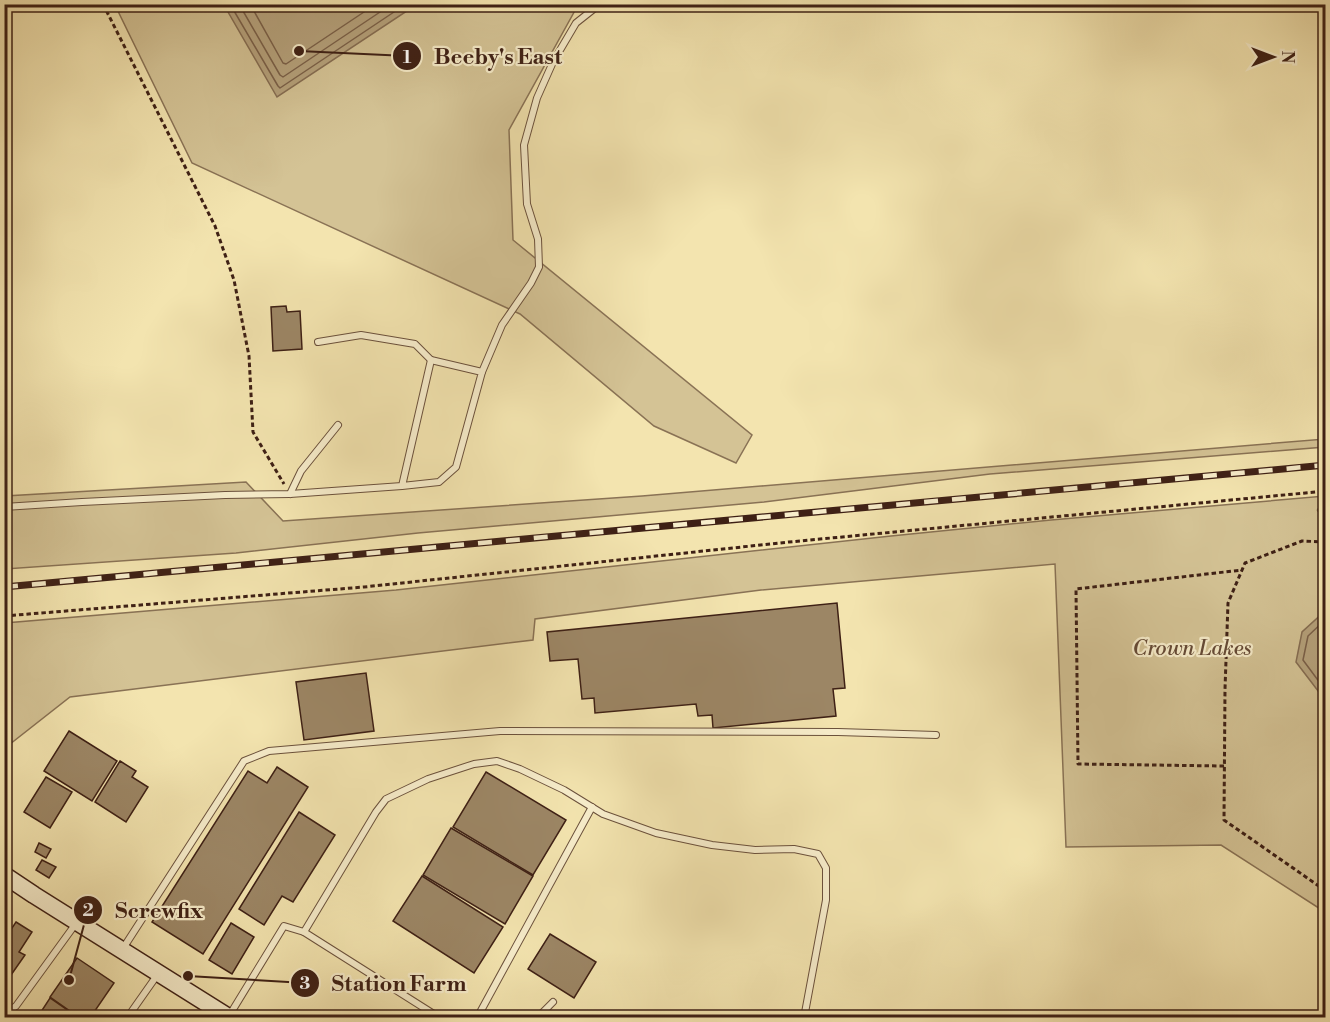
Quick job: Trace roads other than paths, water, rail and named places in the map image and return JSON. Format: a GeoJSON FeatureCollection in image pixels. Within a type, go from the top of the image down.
{"type":"FeatureCollection","features":[{"type":"Feature","properties":{"kind":"main road"},"geometry":{"type":"LineString","coordinates":[[4,875],[229,1017]]}},
{"type":"Feature","properties":{"kind":"lane"},"geometry":{"type":"LineString","coordinates":[[4,507],[225,495],[290,494],[439,482],[456,467],[482,372],[502,325],[531,283],[539,267],[537,239],[527,204],[524,145],[537,98],[553,62],[576,23],[600,4]]}},
{"type":"Feature","properties":{"kind":"lane"},"geometry":{"type":"LineString","coordinates":[[318,342],[361,335],[415,344],[431,360],[482,372]]}},
{"type":"Feature","properties":{"kind":"lane"},"geometry":{"type":"LineString","coordinates":[[402,486],[431,360]]}},
{"type":"Feature","properties":{"kind":"lane"},"geometry":{"type":"LineString","coordinates":[[290,494],[301,471],[338,425]]}},
{"type":"Feature","properties":{"kind":"lane"},"geometry":{"type":"LineString","coordinates":[[122,951],[244,761],[269,751],[500,731],[837,732],[936,735]]}},
{"type":"Feature","properties":{"kind":"lane"},"geometry":{"type":"LineString","coordinates":[[304,932],[386,799],[428,779],[474,764],[497,761],[564,790],[603,814],[656,833],[712,845],[755,850],[794,849],[818,854],[826,868],[826,900],[804,1017]]}},
{"type":"Feature","properties":{"kind":"lane"},"geometry":{"type":"LineString","coordinates":[[477,1017],[592,807]]}},
{"type":"Feature","properties":{"kind":"lane"},"geometry":{"type":"LineString","coordinates":[[4,1014],[16,1006],[77,922]]}},
{"type":"Feature","properties":{"kind":"lane"},"geometry":{"type":"LineString","coordinates":[[229,1017],[284,926],[304,932],[440,1017]]}},
{"type":"Feature","properties":{"kind":"lane"},"geometry":{"type":"LineString","coordinates":[[127,1017],[158,974]]}},
{"type":"Feature","properties":{"kind":"lane"},"geometry":{"type":"LineString","coordinates":[[537,1017],[553,1002]]}},
{"type":"Feature","properties":{"kind":"water"},"geometry":{"type":"Polygon","coordinates":[[[224,5],[416,5],[277,97],[224,5]]]}},
{"type":"Feature","properties":{"kind":"water"},"geometry":{"type":"Polygon","coordinates":[[[1325,611],[1325,700],[1296,662],[1302,632],[1325,611]]]}},
{"type":"Feature","properties":{"kind":"waterway"},"geometry":{"type":"LineString","coordinates":[[1319,510],[1326,512]]}},
{"type":"Feature","properties":{"kind":"railway"},"geometry":{"type":"LineString","coordinates":[[4,587],[1326,465]]}},
{"type":"Feature","properties":{"kind":"place","name":"Beeby's East"},"geometry":{"type":"Point","coordinates":[299,51]}},
{"type":"Feature","properties":{"kind":"place","name":"Station Farm"},"geometry":{"type":"Point","coordinates":[188,976]}},
{"type":"Feature","properties":{"kind":"place","name":"Screwfix"},"geometry":{"type":"Point","coordinates":[69,980]}},
{"type":"Feature","properties":{"kind":"park label","name":"Crown Lakes"},"geometry":{"type":"Point","coordinates":[1192,649]}}]}
